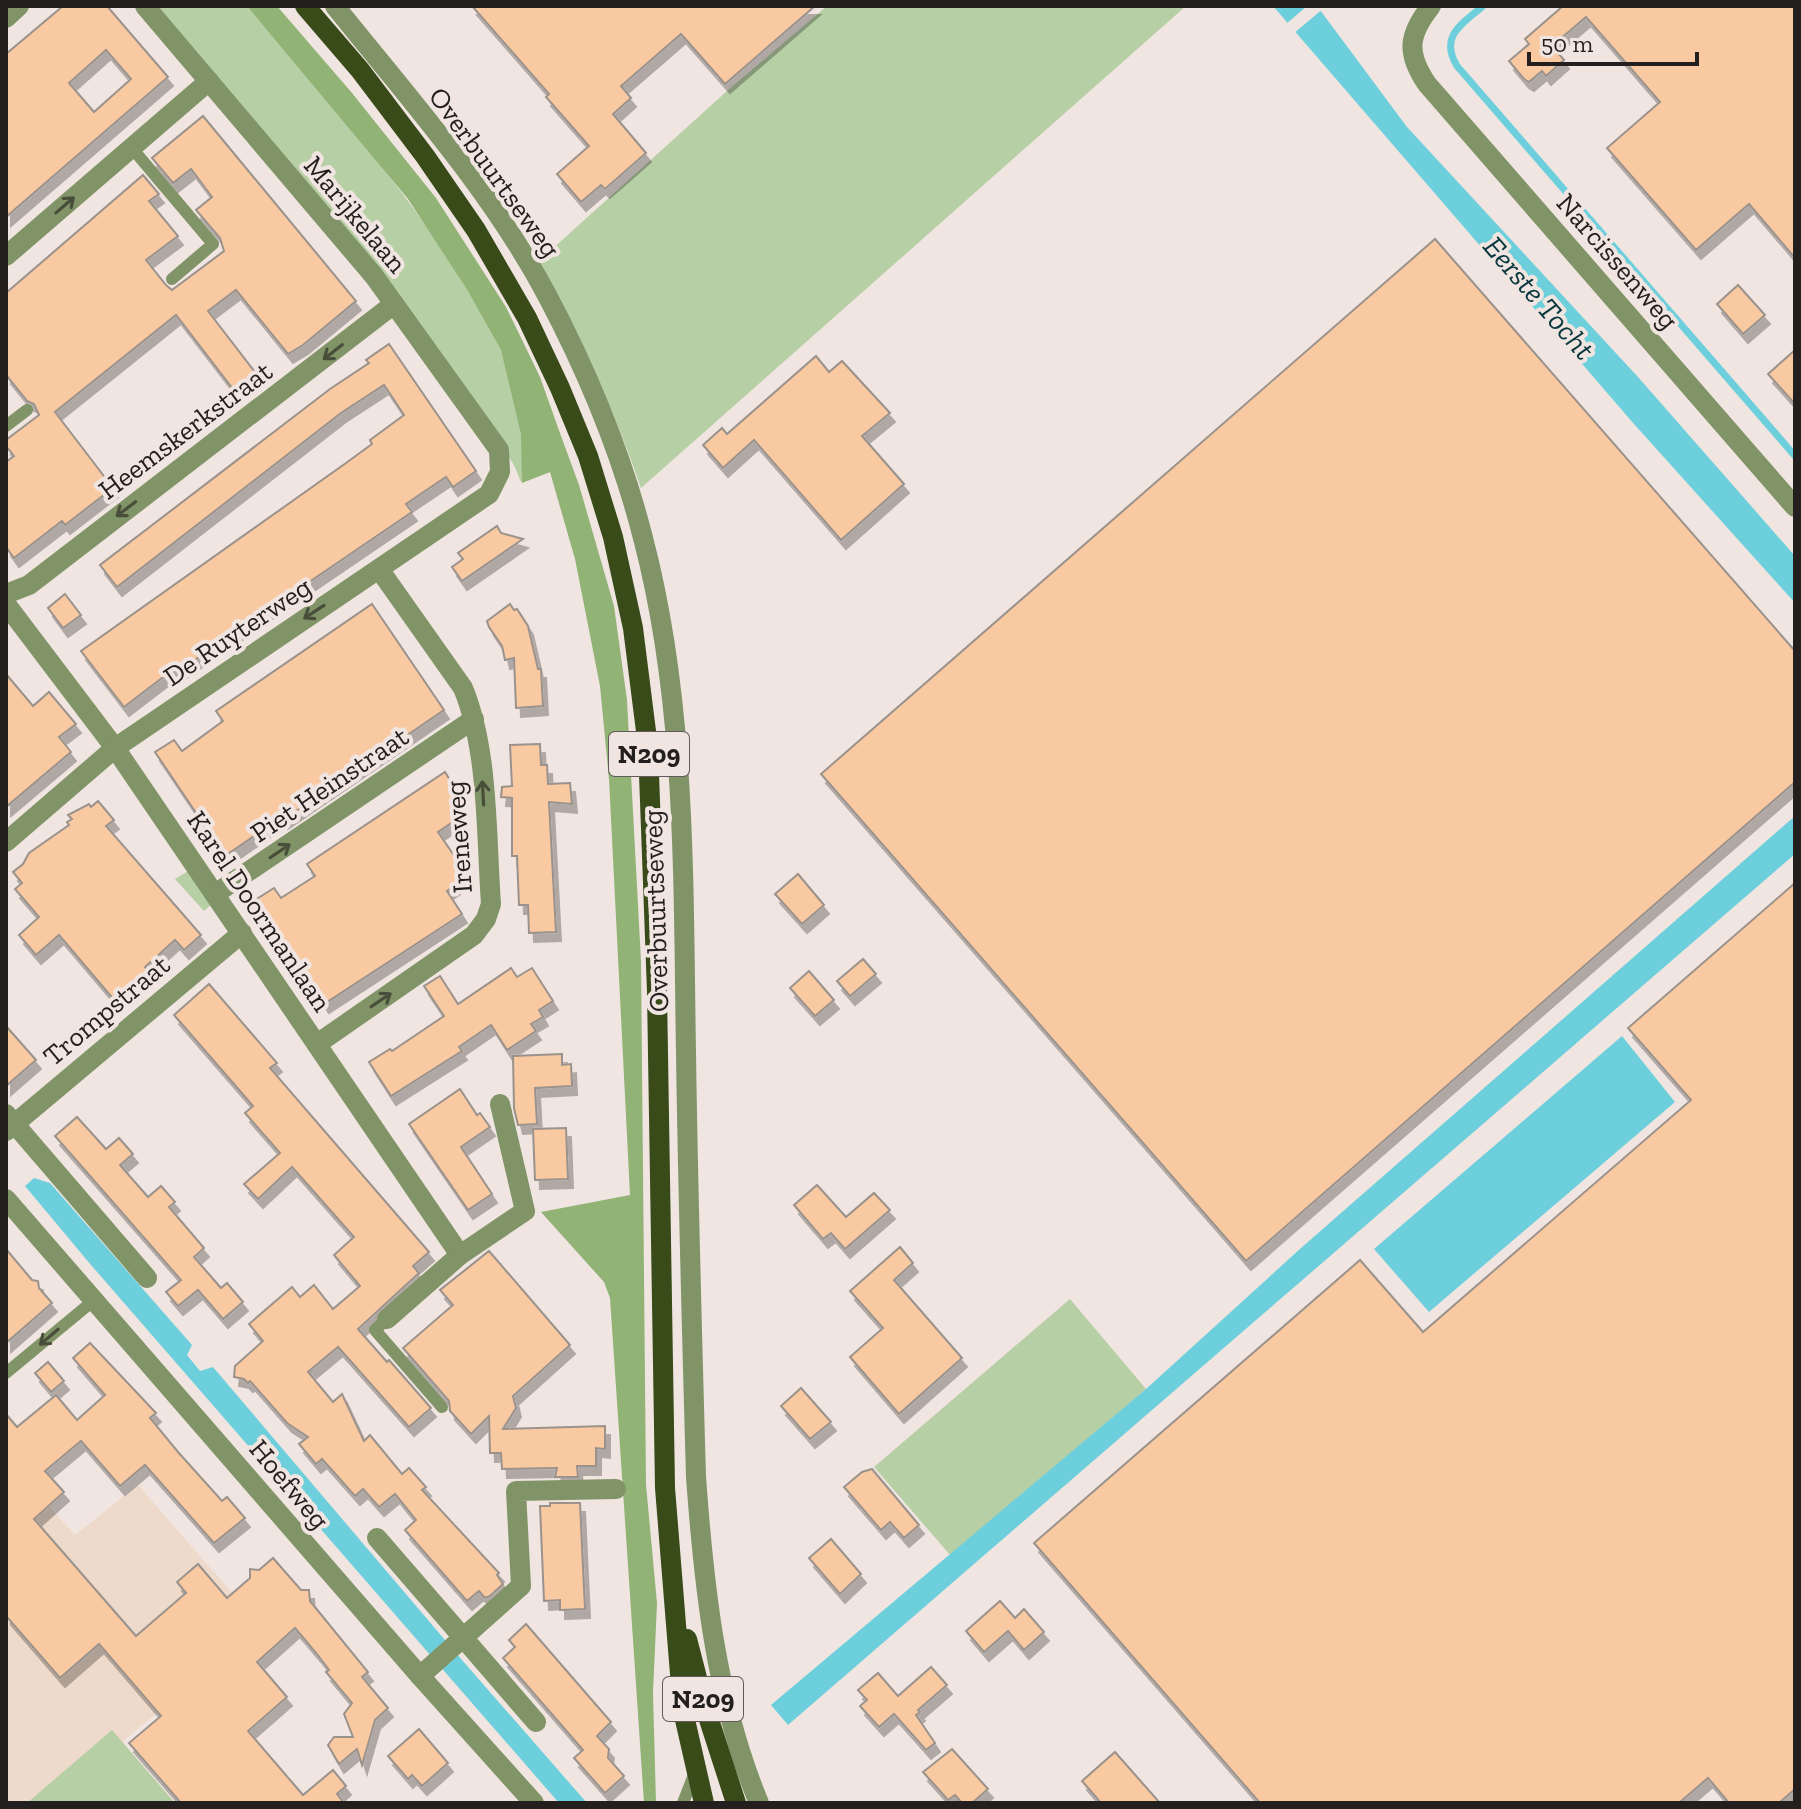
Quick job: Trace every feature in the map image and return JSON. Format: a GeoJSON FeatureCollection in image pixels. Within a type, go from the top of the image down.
{"type":"FeatureCollection","features":[{"type":"Feature","properties":{"kind":"main road","name":"Overbuurtseweg"},"geometry":{"type":"LineString","coordinates":[[305,6],[360,70],[476,230],[527,318],[560,388],[588,456],[613,537],[633,628],[648,747],[657,992],[665,1488],[683,1711],[704,1803]]}},
{"type":"Feature","properties":{"kind":"main road","name":"Overbuurtseweg"},"geometry":{"type":"LineString","coordinates":[[675,1593],[703,1701],[736,1803]]}},
{"type":"Feature","properties":{"kind":"street"},"geometry":{"type":"LineString","coordinates":[[6,18],[19,6]]}},
{"type":"Feature","properties":{"kind":"street","name":"Marijkelaan"},"geometry":{"type":"LineString","coordinates":[[145,6],[394,304],[499,450],[500,472]]}},
{"type":"Feature","properties":{"kind":"street","name":"Overbuurtseweg"},"geometry":{"type":"LineString","coordinates":[[335,6],[457,159],[524,255],[584,371],[616,451],[644,539],[664,645],[678,754],[695,1446],[703,1572],[715,1652],[738,1742],[759,1803]]}},
{"type":"Feature","properties":{"kind":"street","name":"Narcissenweg"},"geometry":{"type":"LineString","coordinates":[[1431,6],[1419,21],[1411,45],[1415,66],[1427,84],[1795,507]]}},
{"type":"Feature","properties":{"kind":"street"},"geometry":{"type":"LineString","coordinates":[[6,256],[209,81]]}},
{"type":"Feature","properties":{"kind":"street","name":"Heemskerkstraat"},"geometry":{"type":"LineString","coordinates":[[6,594],[29,585],[394,304]]}},
{"type":"Feature","properties":{"kind":"street","name":"De Ruyterweg"},"geometry":{"type":"LineString","coordinates":[[6,842],[115,748],[489,494],[500,472]]}},
{"type":"Feature","properties":{"kind":"street","name":"Ireneweg"},"geometry":{"type":"LineString","coordinates":[[317,1044],[474,935],[486,919],[491,904],[481,751],[474,719],[463,688],[379,569]]}},
{"type":"Feature","properties":{"kind":"street","name":"Karel Doormanlaan"},"geometry":{"type":"LineString","coordinates":[[6,604],[115,748],[460,1255]]}},
{"type":"Feature","properties":{"kind":"street","name":"Piet Heinstraat"},"geometry":{"type":"LineString","coordinates":[[215,894],[474,719]]}},
{"type":"Feature","properties":{"kind":"street","name":"Trompstraat"},"geometry":{"type":"LineString","coordinates":[[9,1123],[242,933]]}},
{"type":"Feature","properties":{"kind":"street"},"geometry":{"type":"LineString","coordinates":[[387,1319],[460,1255],[525,1211],[500,1104]]}},
{"type":"Feature","properties":{"kind":"street"},"geometry":{"type":"LineString","coordinates":[[9,1123],[147,1278]]}},
{"type":"Feature","properties":{"kind":"street","name":"Hoefweg"},"geometry":{"type":"LineString","coordinates":[[6,1199],[93,1301],[426,1670],[504,1781],[534,1803]]}},
{"type":"Feature","properties":{"kind":"street"},"geometry":{"type":"LineString","coordinates":[[426,1670],[521,1586],[516,1491],[616,1489]]}},
{"type":"Feature","properties":{"kind":"street"},"geometry":{"type":"LineString","coordinates":[[377,1538],[459,1642],[536,1722]]}},
{"type":"Feature","properties":{"kind":"lane"},"geometry":{"type":"LineString","coordinates":[[131,147],[213,244],[172,279]]}},
{"type":"Feature","properties":{"kind":"lane"},"geometry":{"type":"LineString","coordinates":[[6,426],[27,410]]}},
{"type":"Feature","properties":{"kind":"lane"},"geometry":{"type":"LineString","coordinates":[[6,1373],[93,1301]]}},
{"type":"Feature","properties":{"kind":"lane"},"geometry":{"type":"LineString","coordinates":[[387,1319],[375,1330],[442,1407]]}},
{"type":"Feature","properties":{"kind":"lane"},"geometry":{"type":"LineString","coordinates":[[683,1803],[695,1772]]}},
{"type":"Feature","properties":{"kind":"shaded area"},"geometry":{"type":"Polygon","coordinates":[[[6,1459],[75,1535],[138,1485],[261,1626],[49,1803],[6,1803],[6,1459]]]}},
{"type":"Feature","properties":{"kind":"green space"},"geometry":{"type":"Polygon","coordinates":[[[157,6],[247,6],[316,87],[416,212],[475,301],[507,363],[550,472],[521,482],[514,465],[458,381],[157,6]]]}},
{"type":"Feature","properties":{"kind":"green space"},"geometry":{"type":"Polygon","coordinates":[[[247,6],[277,6],[352,93],[436,198],[506,307],[540,377],[579,485],[614,606],[627,700],[641,961],[646,1485],[657,1603],[653,1693],[656,1803],[644,1803],[610,1298],[604,1282],[541,1212],[630,1195],[609,779],[600,686],[575,559],[550,472],[522,483],[521,434],[501,350],[468,291],[408,199],[247,6]]]}},
{"type":"Feature","properties":{"kind":"green space"},"geometry":{"type":"Polygon","coordinates":[[[827,6],[1186,6],[641,488],[595,372],[539,261],[727,91],[827,6]]]}},
{"type":"Feature","properties":{"kind":"green space"},"geometry":{"type":"Polygon","coordinates":[[[188,871],[211,905],[204,911],[175,879],[188,871]]]}},
{"type":"Feature","properties":{"kind":"green space"},"geometry":{"type":"Polygon","coordinates":[[[1070,1299],[1146,1389],[951,1556],[874,1467],[1070,1299]]]}},
{"type":"Feature","properties":{"kind":"green space"},"geometry":{"type":"Polygon","coordinates":[[[112,1730],[175,1803],[27,1803],[112,1730]]]}},
{"type":"Feature","properties":{"kind":"water","name":"Eerste Tocht"},"geometry":{"type":"Polygon","coordinates":[[[1273,6],[1317,6],[1407,127],[1638,377],[1795,556],[1795,603],[1634,424],[1273,6]]]}},
{"type":"Feature","properties":{"kind":"water"},"geometry":{"type":"Polygon","coordinates":[[[1795,816],[1795,854],[788,1725],[771,1705],[1146,1389],[1301,1248],[1795,816]]]}},
{"type":"Feature","properties":{"kind":"water"},"geometry":{"type":"Polygon","coordinates":[[[1622,1036],[1675,1102],[1429,1312],[1374,1249],[1622,1036]]]}},
{"type":"Feature","properties":{"kind":"water"},"geometry":{"type":"Polygon","coordinates":[[[34,1178],[50,1183],[192,1345],[187,1355],[200,1371],[213,1367],[587,1803],[559,1803],[91,1265],[25,1186],[34,1178]]]}},
{"type":"Feature","properties":{"kind":"pier"},"geometry":{"type":"Polygon","coordinates":[[[1307,6],[1324,8],[1293,34],[1285,25],[1307,6]]]}},
{"type":"Feature","properties":{"kind":"building"},"geometry":{"type":"Polygon","coordinates":[[[63,6],[107,6],[168,77],[6,217],[6,54],[63,6]],[[106,50],[69,83],[94,112],[131,79],[106,50]]]}},
{"type":"Feature","properties":{"kind":"building"},"geometry":{"type":"Polygon","coordinates":[[[472,6],[815,6],[725,84],[681,34],[621,86],[631,98],[613,114],[646,153],[605,189],[601,185],[581,202],[557,174],[589,146],[546,97],[549,94],[472,6]]]}},
{"type":"Feature","properties":{"kind":"building"},"geometry":{"type":"Polygon","coordinates":[[[1563,6],[1795,6],[1795,258],[1749,204],[1696,250],[1607,148],[1660,102],[1586,17],[1552,46],[1564,60],[1546,76],[1542,71],[1529,82],[1524,79],[1509,61],[1529,44],[1525,39],[1563,6]]]}},
{"type":"Feature","properties":{"kind":"building"},"geometry":{"type":"Polygon","coordinates":[[[203,116],[356,301],[288,354],[236,290],[208,311],[258,376],[236,393],[176,315],[55,412],[113,488],[65,525],[62,521],[14,558],[6,547],[6,462],[14,456],[6,446],[6,440],[39,415],[34,404],[27,401],[6,375],[6,293],[143,175],[159,194],[149,201],[178,236],[146,260],[166,285],[172,290],[224,251],[220,238],[196,210],[212,197],[191,169],[173,183],[152,158],[203,116]]]}},
{"type":"Feature","properties":{"kind":"building"},"geometry":{"type":"Polygon","coordinates":[[[1435,239],[1795,651],[1795,782],[1246,1261],[821,774],[1435,239]]]}},
{"type":"Feature","properties":{"kind":"building"},"geometry":{"type":"Polygon","coordinates":[[[1738,285],[1765,315],[1743,334],[1717,304],[1738,285]]]}},
{"type":"Feature","properties":{"kind":"building"},"geometry":{"type":"Polygon","coordinates":[[[389,344],[476,471],[453,487],[446,477],[406,504],[412,512],[177,672],[175,668],[124,707],[81,651],[346,463],[372,444],[370,440],[404,415],[384,385],[341,413],[117,587],[100,565],[330,389],[369,363],[366,360],[389,344]]]}},
{"type":"Feature","properties":{"kind":"building"},"geometry":{"type":"Polygon","coordinates":[[[1795,350],[1795,404],[1768,374],[1795,350]]]}},
{"type":"Feature","properties":{"kind":"building"},"geometry":{"type":"Polygon","coordinates":[[[816,356],[829,372],[842,361],[890,413],[862,436],[904,484],[841,540],[754,440],[723,468],[703,445],[722,428],[727,434],[816,356]]]}},
{"type":"Feature","properties":{"kind":"building"},"geometry":{"type":"Polygon","coordinates":[[[497,526],[501,533],[523,539],[462,581],[452,567],[463,559],[458,553],[497,526]]]}},
{"type":"Feature","properties":{"kind":"building"},"geometry":{"type":"Polygon","coordinates":[[[65,594],[81,615],[63,628],[48,608],[65,594]]]}},
{"type":"Feature","properties":{"kind":"building"},"geometry":{"type":"Polygon","coordinates":[[[372,604],[444,710],[225,856],[155,752],[174,740],[182,751],[223,721],[216,711],[372,604]]]}},
{"type":"Feature","properties":{"kind":"building"},"geometry":{"type":"Polygon","coordinates":[[[510,604],[528,626],[538,669],[541,669],[543,706],[516,708],[514,658],[505,660],[502,646],[487,621],[510,604]]]}},
{"type":"Feature","properties":{"kind":"building"},"geometry":{"type":"Polygon","coordinates":[[[6,674],[33,706],[49,692],[76,724],[59,737],[71,752],[6,807],[6,674]]]}},
{"type":"Feature","properties":{"kind":"building"},"geometry":{"type":"Polygon","coordinates":[[[540,744],[541,765],[547,765],[548,784],[570,783],[572,804],[549,802],[556,932],[529,933],[528,905],[519,905],[517,856],[512,856],[512,798],[501,797],[502,787],[512,786],[510,745],[540,744]]]}},
{"type":"Feature","properties":{"kind":"building"},"geometry":{"type":"Polygon","coordinates":[[[445,772],[461,798],[451,804],[460,817],[438,832],[468,876],[447,891],[462,914],[324,1004],[255,900],[274,888],[281,898],[315,876],[307,864],[445,772]]]}},
{"type":"Feature","properties":{"kind":"building"},"geometry":{"type":"Polygon","coordinates":[[[98,801],[114,820],[106,826],[201,935],[184,950],[175,940],[145,967],[150,972],[115,1001],[59,935],[36,955],[19,935],[39,917],[15,889],[22,883],[13,872],[23,864],[29,853],[69,825],[67,822],[72,819],[68,815],[89,804],[91,807],[98,801]]]}},
{"type":"Feature","properties":{"kind":"building"},"geometry":{"type":"Polygon","coordinates":[[[798,874],[824,905],[802,924],[775,894],[798,874]]]}},
{"type":"Feature","properties":{"kind":"building"},"geometry":{"type":"Polygon","coordinates":[[[1795,883],[1795,1789],[1779,1803],[1729,1803],[1708,1778],[1679,1803],[1260,1803],[1034,1543],[1360,1260],[1423,1332],[1691,1100],[1628,1028],[1795,883]]]}},
{"type":"Feature","properties":{"kind":"building"},"geometry":{"type":"Polygon","coordinates":[[[863,959],[876,974],[850,996],[837,981],[863,959]]]}},
{"type":"Feature","properties":{"kind":"building"},"geometry":{"type":"Polygon","coordinates":[[[511,968],[517,977],[532,968],[553,1001],[539,1010],[543,1017],[531,1024],[536,1031],[507,1050],[491,1025],[459,1047],[462,1051],[391,1096],[369,1062],[390,1049],[392,1051],[444,1016],[424,986],[440,976],[458,1004],[511,968]]]}},
{"type":"Feature","properties":{"kind":"building"},"geometry":{"type":"Polygon","coordinates":[[[809,971],[834,1000],[815,1016],[790,988],[809,971]]]}},
{"type":"Feature","properties":{"kind":"building"},"geometry":{"type":"Polygon","coordinates":[[[209,984],[277,1063],[270,1068],[429,1252],[413,1266],[419,1273],[358,1329],[431,1408],[409,1427],[338,1347],[308,1372],[333,1402],[342,1394],[364,1441],[370,1435],[402,1474],[409,1468],[426,1487],[422,1490],[499,1573],[497,1575],[503,1584],[490,1596],[485,1598],[479,1591],[467,1601],[405,1530],[416,1520],[395,1494],[379,1507],[363,1489],[355,1496],[322,1459],[316,1464],[299,1444],[308,1437],[287,1423],[250,1381],[248,1383],[234,1377],[235,1366],[263,1341],[249,1324],[292,1287],[300,1297],[314,1285],[333,1309],[360,1286],[334,1255],[354,1237],[292,1167],[258,1199],[244,1184],[280,1153],[245,1113],[253,1106],[174,1015],[209,984]]]}},
{"type":"Feature","properties":{"kind":"building"},"geometry":{"type":"Polygon","coordinates":[[[6,1026],[36,1060],[6,1086],[6,1026]]]}},
{"type":"Feature","properties":{"kind":"building"},"geometry":{"type":"Polygon","coordinates":[[[562,1054],[562,1065],[571,1064],[572,1086],[535,1088],[537,1124],[518,1125],[514,1108],[513,1056],[562,1054]]]}},
{"type":"Feature","properties":{"kind":"building"},"geometry":{"type":"Polygon","coordinates":[[[460,1089],[477,1115],[480,1113],[490,1127],[461,1147],[492,1194],[468,1210],[409,1124],[460,1089]]]}},
{"type":"Feature","properties":{"kind":"building"},"geometry":{"type":"Polygon","coordinates":[[[77,1117],[106,1149],[119,1138],[133,1154],[120,1165],[148,1197],[161,1186],[175,1202],[169,1207],[204,1248],[194,1257],[221,1288],[227,1283],[243,1302],[223,1319],[198,1290],[178,1306],[166,1292],[181,1280],[55,1136],[77,1117]]]}},
{"type":"Feature","properties":{"kind":"building"},"geometry":{"type":"Polygon","coordinates":[[[566,1128],[568,1179],[535,1180],[533,1129],[566,1128]]]}},
{"type":"Feature","properties":{"kind":"building"},"geometry":{"type":"Polygon","coordinates":[[[817,1185],[846,1217],[874,1193],[890,1210],[845,1249],[831,1233],[823,1239],[794,1205],[817,1185]]]}},
{"type":"Feature","properties":{"kind":"building"},"geometry":{"type":"Polygon","coordinates":[[[900,1247],[913,1263],[894,1280],[962,1358],[899,1414],[850,1357],[883,1328],[850,1291],[900,1247]]]}},
{"type":"Feature","properties":{"kind":"building"},"geometry":{"type":"Polygon","coordinates":[[[6,1249],[32,1280],[38,1281],[39,1288],[52,1303],[6,1343],[6,1249]]]}},
{"type":"Feature","properties":{"kind":"building"},"geometry":{"type":"Polygon","coordinates":[[[489,1251],[570,1345],[513,1396],[516,1408],[503,1429],[605,1426],[605,1449],[596,1448],[596,1466],[577,1466],[578,1477],[555,1477],[557,1468],[502,1469],[501,1453],[490,1453],[489,1416],[471,1434],[450,1411],[449,1401],[403,1348],[453,1305],[440,1290],[489,1251]]]}},
{"type":"Feature","properties":{"kind":"building"},"geometry":{"type":"Polygon","coordinates":[[[90,1343],[156,1413],[150,1418],[178,1452],[222,1501],[227,1497],[245,1518],[214,1543],[145,1465],[120,1486],[81,1441],[45,1471],[64,1492],[34,1519],[136,1636],[186,1593],[177,1582],[198,1564],[227,1598],[250,1578],[250,1569],[259,1570],[273,1558],[301,1590],[309,1590],[310,1601],[368,1672],[362,1677],[388,1708],[375,1720],[362,1765],[357,1749],[339,1764],[328,1745],[334,1737],[353,1737],[344,1714],[352,1703],[295,1628],[257,1662],[287,1697],[248,1731],[303,1795],[333,1770],[346,1786],[337,1794],[344,1803],[181,1803],[129,1743],[161,1716],[99,1644],[60,1678],[6,1616],[6,1414],[17,1427],[56,1395],[77,1420],[105,1395],[73,1358],[90,1343]]]}},
{"type":"Feature","properties":{"kind":"building"},"geometry":{"type":"Polygon","coordinates":[[[48,1362],[64,1381],[51,1392],[35,1373],[48,1362]]]}},
{"type":"Feature","properties":{"kind":"building"},"geometry":{"type":"Polygon","coordinates":[[[801,1388],[831,1422],[810,1439],[781,1406],[801,1388]]]}},
{"type":"Feature","properties":{"kind":"building"},"geometry":{"type":"Polygon","coordinates":[[[872,1469],[919,1525],[904,1538],[890,1522],[881,1530],[844,1487],[862,1472],[872,1469]]]}},
{"type":"Feature","properties":{"kind":"building"},"geometry":{"type":"Polygon","coordinates":[[[550,1503],[580,1503],[585,1609],[560,1610],[560,1600],[544,1601],[540,1506],[550,1506],[550,1503]]]}},
{"type":"Feature","properties":{"kind":"building"},"geometry":{"type":"Polygon","coordinates":[[[831,1539],[861,1574],[840,1594],[809,1558],[831,1539]]]}},
{"type":"Feature","properties":{"kind":"building"},"geometry":{"type":"Polygon","coordinates":[[[1000,1601],[1015,1618],[1024,1609],[1044,1632],[1024,1650],[1008,1631],[984,1652],[966,1631],[1000,1601]]]}},
{"type":"Feature","properties":{"kind":"building"},"geometry":{"type":"Polygon","coordinates":[[[526,1624],[611,1722],[597,1736],[609,1749],[608,1758],[624,1776],[605,1793],[574,1758],[583,1750],[503,1658],[515,1647],[509,1640],[526,1624]]]}},
{"type":"Feature","properties":{"kind":"building"},"geometry":{"type":"Polygon","coordinates":[[[931,1667],[947,1685],[916,1715],[935,1743],[926,1750],[894,1714],[879,1727],[860,1706],[867,1700],[858,1690],[878,1673],[898,1696],[931,1667]]]}},
{"type":"Feature","properties":{"kind":"building"},"geometry":{"type":"Polygon","coordinates":[[[419,1729],[448,1763],[422,1786],[412,1775],[408,1779],[388,1756],[419,1729]]]}},
{"type":"Feature","properties":{"kind":"building"},"geometry":{"type":"Polygon","coordinates":[[[952,1749],[988,1789],[972,1803],[962,1803],[955,1795],[948,1800],[923,1772],[952,1749]]]}},
{"type":"Feature","properties":{"kind":"building"},"geometry":{"type":"Polygon","coordinates":[[[1115,1752],[1160,1803],[1101,1803],[1082,1781],[1115,1752]]]}},
{"type":"Feature","properties":{"kind":"waterway"},"geometry":{"type":"LineString","coordinates":[[1483,6],[1455,32],[1451,46],[1457,66],[1795,456]]}}]}
